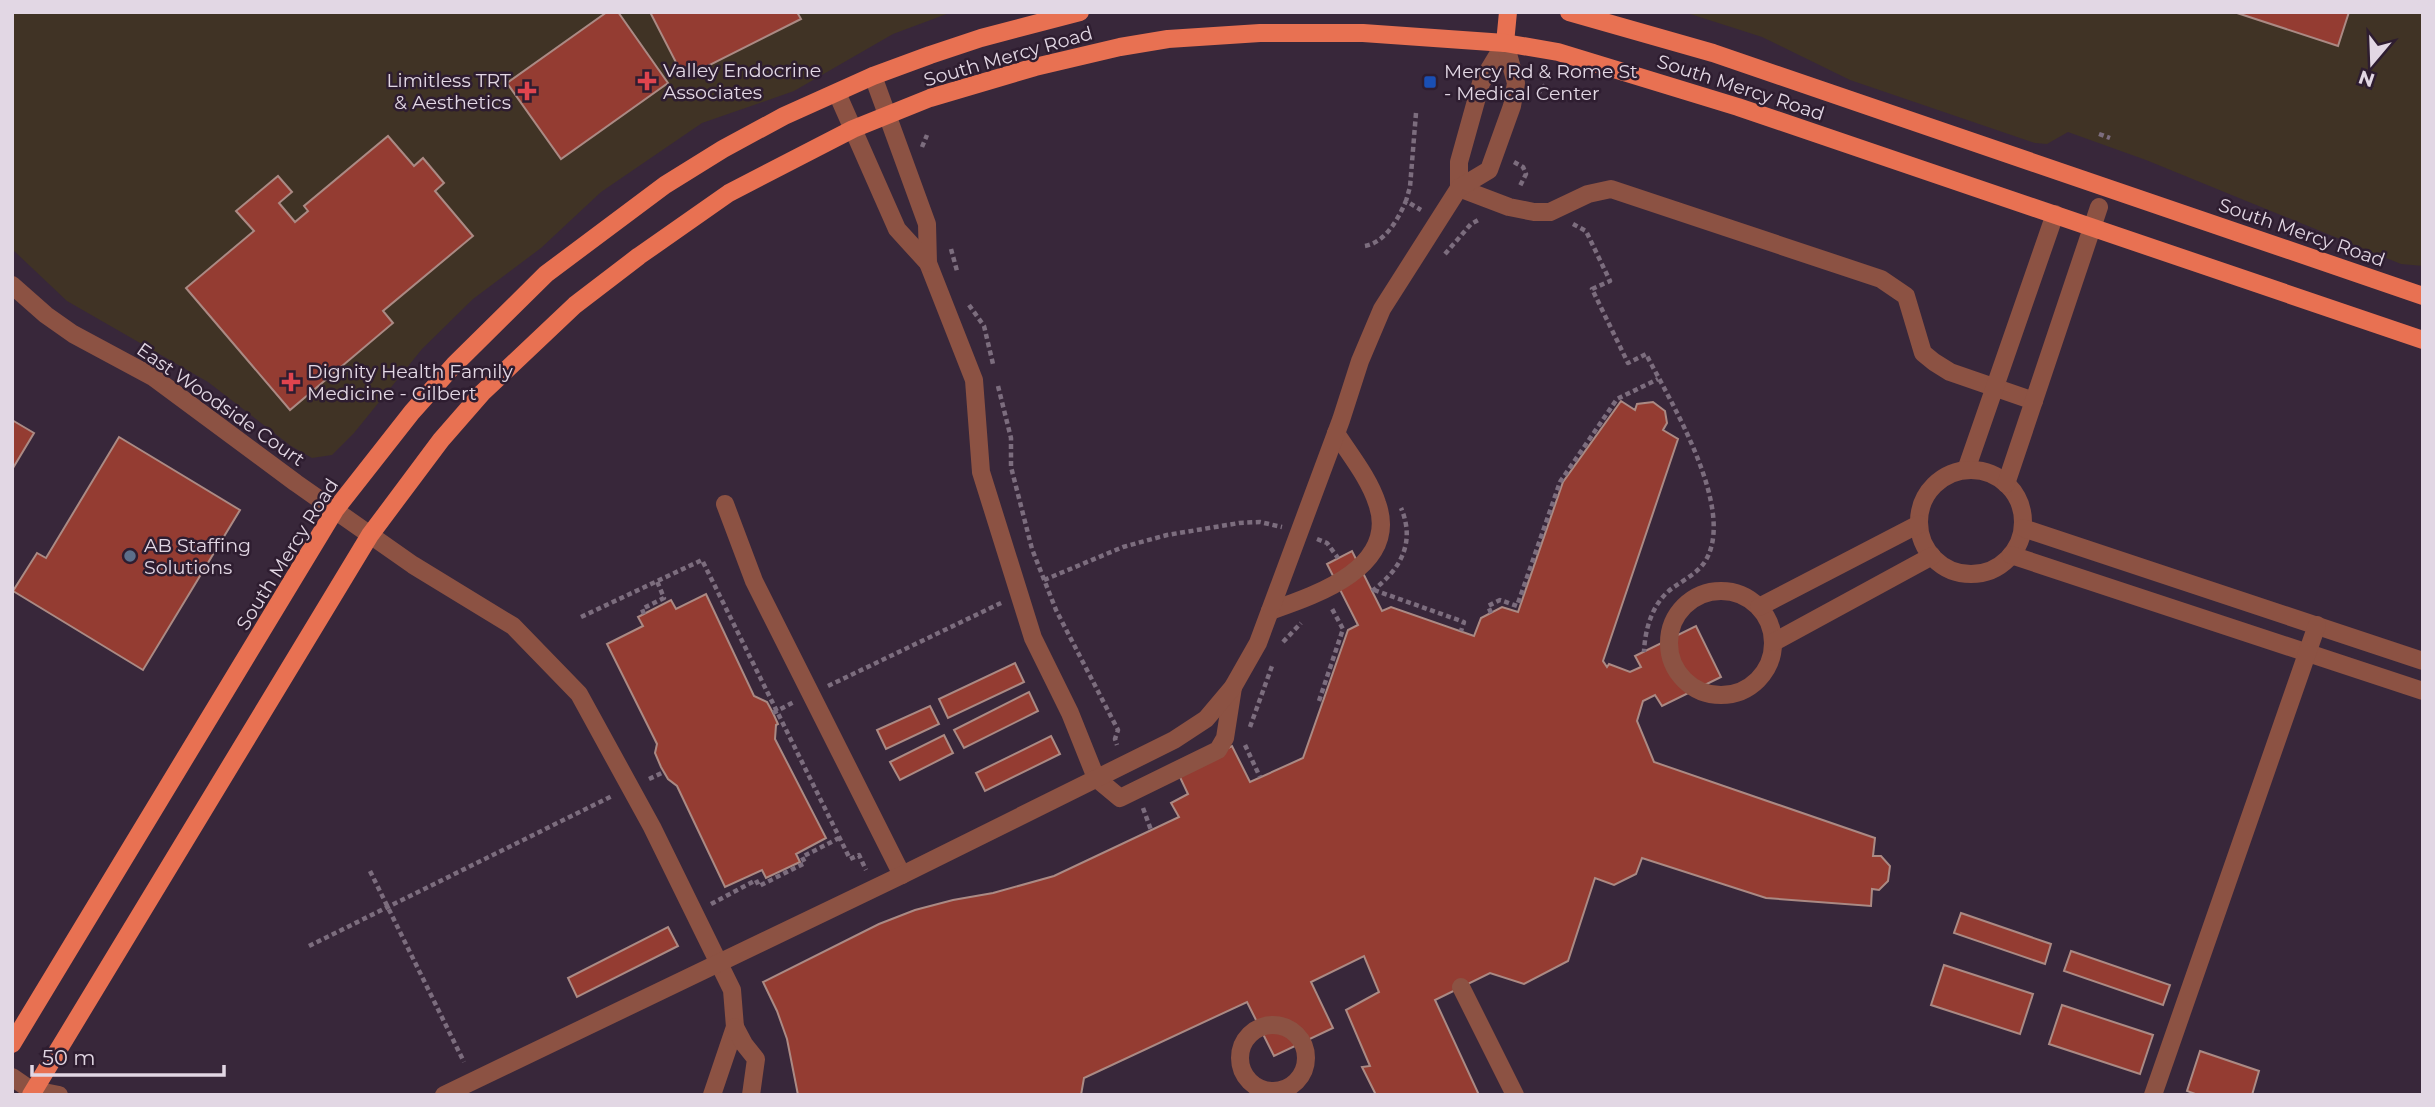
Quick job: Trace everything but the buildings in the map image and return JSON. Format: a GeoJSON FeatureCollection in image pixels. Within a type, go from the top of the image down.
{"type":"FeatureCollection","features":[{"type":"Feature","properties":{"kind":"main road","name":"South Mercy Road"},"geometry":{"type":"LineString","coordinates":[[12,1044],[335,510],[412,412],[453,365],[546,274],[610,225],[699,164],[784,116],[873,76],[981,38],[1080,12]]}},
{"type":"Feature","properties":{"kind":"main road"},"geometry":{"type":"LineString","coordinates":[[1505,43],[1508,12]]}},
{"type":"Feature","properties":{"kind":"main road","name":"South Mercy Road"},"geometry":{"type":"LineString","coordinates":[[1569,12],[1713,52],[2423,296]]}},
{"type":"Feature","properties":{"kind":"main road","name":"South Mercy Road"},"geometry":{"type":"LineString","coordinates":[[853,129],[930,98],[1035,67],[1120,47],[1167,40],[1260,33],[1363,33],[1505,43],[1558,52],[1619,69],[2055,215]]}},
{"type":"Feature","properties":{"kind":"main road"},"geometry":{"type":"LineString","coordinates":[[34,1093],[370,535],[441,440],[482,393],[575,305],[639,256],[729,193],[853,129]]}},
{"type":"Feature","properties":{"kind":"main road"},"geometry":{"type":"LineString","coordinates":[[2055,215],[2423,340]]}},
{"type":"Feature","properties":{"kind":"street"},"geometry":{"type":"LineString","coordinates":[[1460,188],[1459,162],[1481,83],[1505,43]]}},
{"type":"Feature","properties":{"kind":"street"},"geometry":{"type":"LineString","coordinates":[[444,1095],[902,875],[1174,740],[1206,719],[1233,687],[1258,643],[1360,361],[1382,309],[1460,188],[1489,170],[1512,106],[1516,83],[1505,43]]}},
{"type":"Feature","properties":{"kind":"street"},"geometry":{"type":"LineString","coordinates":[[873,76],[927,224],[928,263],[974,380],[981,472],[1019,594],[1033,638],[1070,713],[1096,778],[1119,798],[1218,750],[1225,738],[1233,687]]}},
{"type":"Feature","properties":{"kind":"street"},"geometry":{"type":"LineString","coordinates":[[837,93],[897,229],[928,263]]}},
{"type":"Feature","properties":{"kind":"street"},"geometry":{"type":"LineString","coordinates":[[1460,188],[1509,207],[1534,212],[1550,212],[1588,194],[1611,189],[1881,279],[1906,296],[1923,353],[1950,372],[2034,401]]}},
{"type":"Feature","properties":{"kind":"street"},"geometry":{"type":"LineString","coordinates":[[2006,484],[2099,207]]}},
{"type":"Feature","properties":{"kind":"street"},"geometry":{"type":"LineString","coordinates":[[1966,470],[2055,215]]}},
{"type":"Feature","properties":{"kind":"street","name":"East Woodside Court"},"geometry":{"type":"LineString","coordinates":[[12,285],[46,315],[74,334],[153,377],[413,565],[513,626],[579,694],[631,788],[720,962],[732,990],[735,1027]]}},
{"type":"Feature","properties":{"kind":"street"},"geometry":{"type":"LineString","coordinates":[[1270,611],[1314,596],[1334,584],[1369,559],[1378,543],[1382,524],[1377,503],[1336,433]]}},
{"type":"Feature","properties":{"kind":"street"},"geometry":{"type":"LineString","coordinates":[[1966,470],[1994,475],[2006,484],[2020,504],[2022,528],[2011,555],[2000,565],[1972,573],[1950,569],[1932,556],[1925,546],[1919,524],[1920,508],[1937,482],[1966,470]]}},
{"type":"Feature","properties":{"kind":"street"},"geometry":{"type":"LineString","coordinates":[[725,504],[754,581],[902,875]]}},
{"type":"Feature","properties":{"kind":"street"},"geometry":{"type":"LineString","coordinates":[[1759,607],[1919,524]]}},
{"type":"Feature","properties":{"kind":"street"},"geometry":{"type":"LineString","coordinates":[[2022,528],[2423,661]]}},
{"type":"Feature","properties":{"kind":"street"},"geometry":{"type":"LineString","coordinates":[[2011,555],[2423,691]]}},
{"type":"Feature","properties":{"kind":"street"},"geometry":{"type":"LineString","coordinates":[[1774,642],[1932,556]]}},
{"type":"Feature","properties":{"kind":"street"},"geometry":{"type":"LineString","coordinates":[[1717,591],[1750,599],[1759,607],[1770,625],[1774,642],[1772,659],[1765,674],[1753,686],[1738,693],[1721,696],[1704,693],[1681,677],[1673,665],[1669,637],[1672,623],[1690,600],[1717,591]]}},
{"type":"Feature","properties":{"kind":"street"},"geometry":{"type":"LineString","coordinates":[[2153,1095],[2317,625]]}},
{"type":"Feature","properties":{"kind":"street"},"geometry":{"type":"LineString","coordinates":[[1461,987],[1515,1095]]}},
{"type":"Feature","properties":{"kind":"street"},"geometry":{"type":"LineString","coordinates":[[712,1095],[735,1027]]}},
{"type":"Feature","properties":{"kind":"street"},"geometry":{"type":"LineString","coordinates":[[735,1027],[756,1059],[751,1095]]}},
{"type":"Feature","properties":{"kind":"street"},"geometry":{"type":"LineString","coordinates":[[12,1077],[34,1093],[59,1095]]}},
{"type":"Feature","properties":{"kind":"path"},"geometry":{"type":"LineString","coordinates":[[1534,100],[1545,85]]}},
{"type":"Feature","properties":{"kind":"path"},"geometry":{"type":"LineString","coordinates":[[1365,246],[1379,241],[1385,235],[1406,201],[1410,187],[1416,113]]}},
{"type":"Feature","properties":{"kind":"path"},"geometry":{"type":"LineString","coordinates":[[2099,134],[2110,138]]}},
{"type":"Feature","properties":{"kind":"path"},"geometry":{"type":"LineString","coordinates":[[922,149],[926,135]]}},
{"type":"Feature","properties":{"kind":"path"},"geometry":{"type":"LineString","coordinates":[[1509,207],[1513,194],[1521,186],[1526,174],[1523,167],[1514,162],[1519,150]]}},
{"type":"Feature","properties":{"kind":"path"},"geometry":{"type":"LineString","coordinates":[[1406,201],[1438,222]]}},
{"type":"Feature","properties":{"kind":"path"},"geometry":{"type":"LineString","coordinates":[[1439,261],[1471,224],[1485,218]]}},
{"type":"Feature","properties":{"kind":"path"},"geometry":{"type":"LineString","coordinates":[[1564,225],[1572,224],[1586,231],[1610,281],[1592,289],[1628,363],[1646,354],[1701,464],[1711,504],[1713,526],[1710,550],[1704,563],[1671,589],[1655,610],[1647,626],[1644,652]]}},
{"type":"Feature","properties":{"kind":"path"},"geometry":{"type":"LineString","coordinates":[[949,240],[958,275]]}},
{"type":"Feature","properties":{"kind":"path"},"geometry":{"type":"LineString","coordinates":[[963,298],[984,326],[1011,438],[1011,467],[1032,549],[1056,610],[1118,730],[1115,739],[1125,763]]}},
{"type":"Feature","properties":{"kind":"path"},"geometry":{"type":"LineString","coordinates":[[1491,613],[1488,606],[1500,600],[1517,606],[1560,482],[1617,399],[1658,379]]}},
{"type":"Feature","properties":{"kind":"path"},"geometry":{"type":"LineString","coordinates":[[1398,502],[1406,522],[1404,557],[1393,573],[1373,591],[1464,622],[1461,631]]}},
{"type":"Feature","properties":{"kind":"path"},"geometry":{"type":"LineString","coordinates":[[1044,580],[1123,547],[1167,535],[1212,526],[1261,522],[1327,543],[1338,558]]}},
{"type":"Feature","properties":{"kind":"path"},"geometry":{"type":"LineString","coordinates":[[581,617],[702,560],[774,712],[850,859],[859,855],[875,887]]}},
{"type":"Feature","properties":{"kind":"path"},"geometry":{"type":"LineString","coordinates":[[645,614],[642,609],[664,598],[657,581]]}},
{"type":"Feature","properties":{"kind":"path"},"geometry":{"type":"LineString","coordinates":[[774,712],[1019,594]]}},
{"type":"Feature","properties":{"kind":"path"},"geometry":{"type":"LineString","coordinates":[[1323,610],[1338,603]]}},
{"type":"Feature","properties":{"kind":"path"},"geometry":{"type":"LineString","coordinates":[[1319,701],[1343,629],[1331,607]]}},
{"type":"Feature","properties":{"kind":"path"},"geometry":{"type":"LineString","coordinates":[[1281,645],[1304,621]]}},
{"type":"Feature","properties":{"kind":"path"},"geometry":{"type":"LineString","coordinates":[[1248,732],[1273,664]]}},
{"type":"Feature","properties":{"kind":"path"},"geometry":{"type":"LineString","coordinates":[[1244,744],[1260,777]]}},
{"type":"Feature","properties":{"kind":"path"},"geometry":{"type":"LineString","coordinates":[[309,946],[664,772]]}},
{"type":"Feature","properties":{"kind":"path"},"geometry":{"type":"LineString","coordinates":[[1136,790],[1151,830]]}},
{"type":"Feature","properties":{"kind":"path"},"geometry":{"type":"LineString","coordinates":[[695,912],[756,880],[759,886],[805,863],[802,857],[839,838]]}},
{"type":"Feature","properties":{"kind":"path"},"geometry":{"type":"LineString","coordinates":[[370,871],[464,1062]]}},
{"type":"Feature","properties":{"kind":"shaded area"},"geometry":{"type":"Polygon","coordinates":[[[12,12],[952,12],[893,34],[794,91],[702,123],[601,192],[541,248],[473,299],[422,349],[354,433],[332,455],[312,458],[291,446],[208,382],[67,301],[12,249],[12,12]]]}},
{"type":"Feature","properties":{"kind":"shaded area"},"geometry":{"type":"Polygon","coordinates":[[[1684,12],[2423,12],[2423,266],[2401,264],[2146,160],[2068,132],[2047,144],[2035,143],[1850,80],[1762,37],[1684,12]]]}},
{"type":"Feature","properties":{"kind":"place","name":"Valley Endocrine Associates"},"geometry":{"type":"Point","coordinates":[647,81]}},
{"type":"Feature","properties":{"kind":"place","name":"Mercy Rd & Rome St - Medical Center"},"geometry":{"type":"Point","coordinates":[1430,82]}},
{"type":"Feature","properties":{"kind":"place","name":"Limitless TRT & Aesthetics"},"geometry":{"type":"Point","coordinates":[527,91]}},
{"type":"Feature","properties":{"kind":"place","name":"Dignity Health Family Medicine - Gilbert"},"geometry":{"type":"Point","coordinates":[291,382]}},
{"type":"Feature","properties":{"kind":"place","name":"AB Staffing Solutions"},"geometry":{"type":"Point","coordinates":[130,556]}}]}
